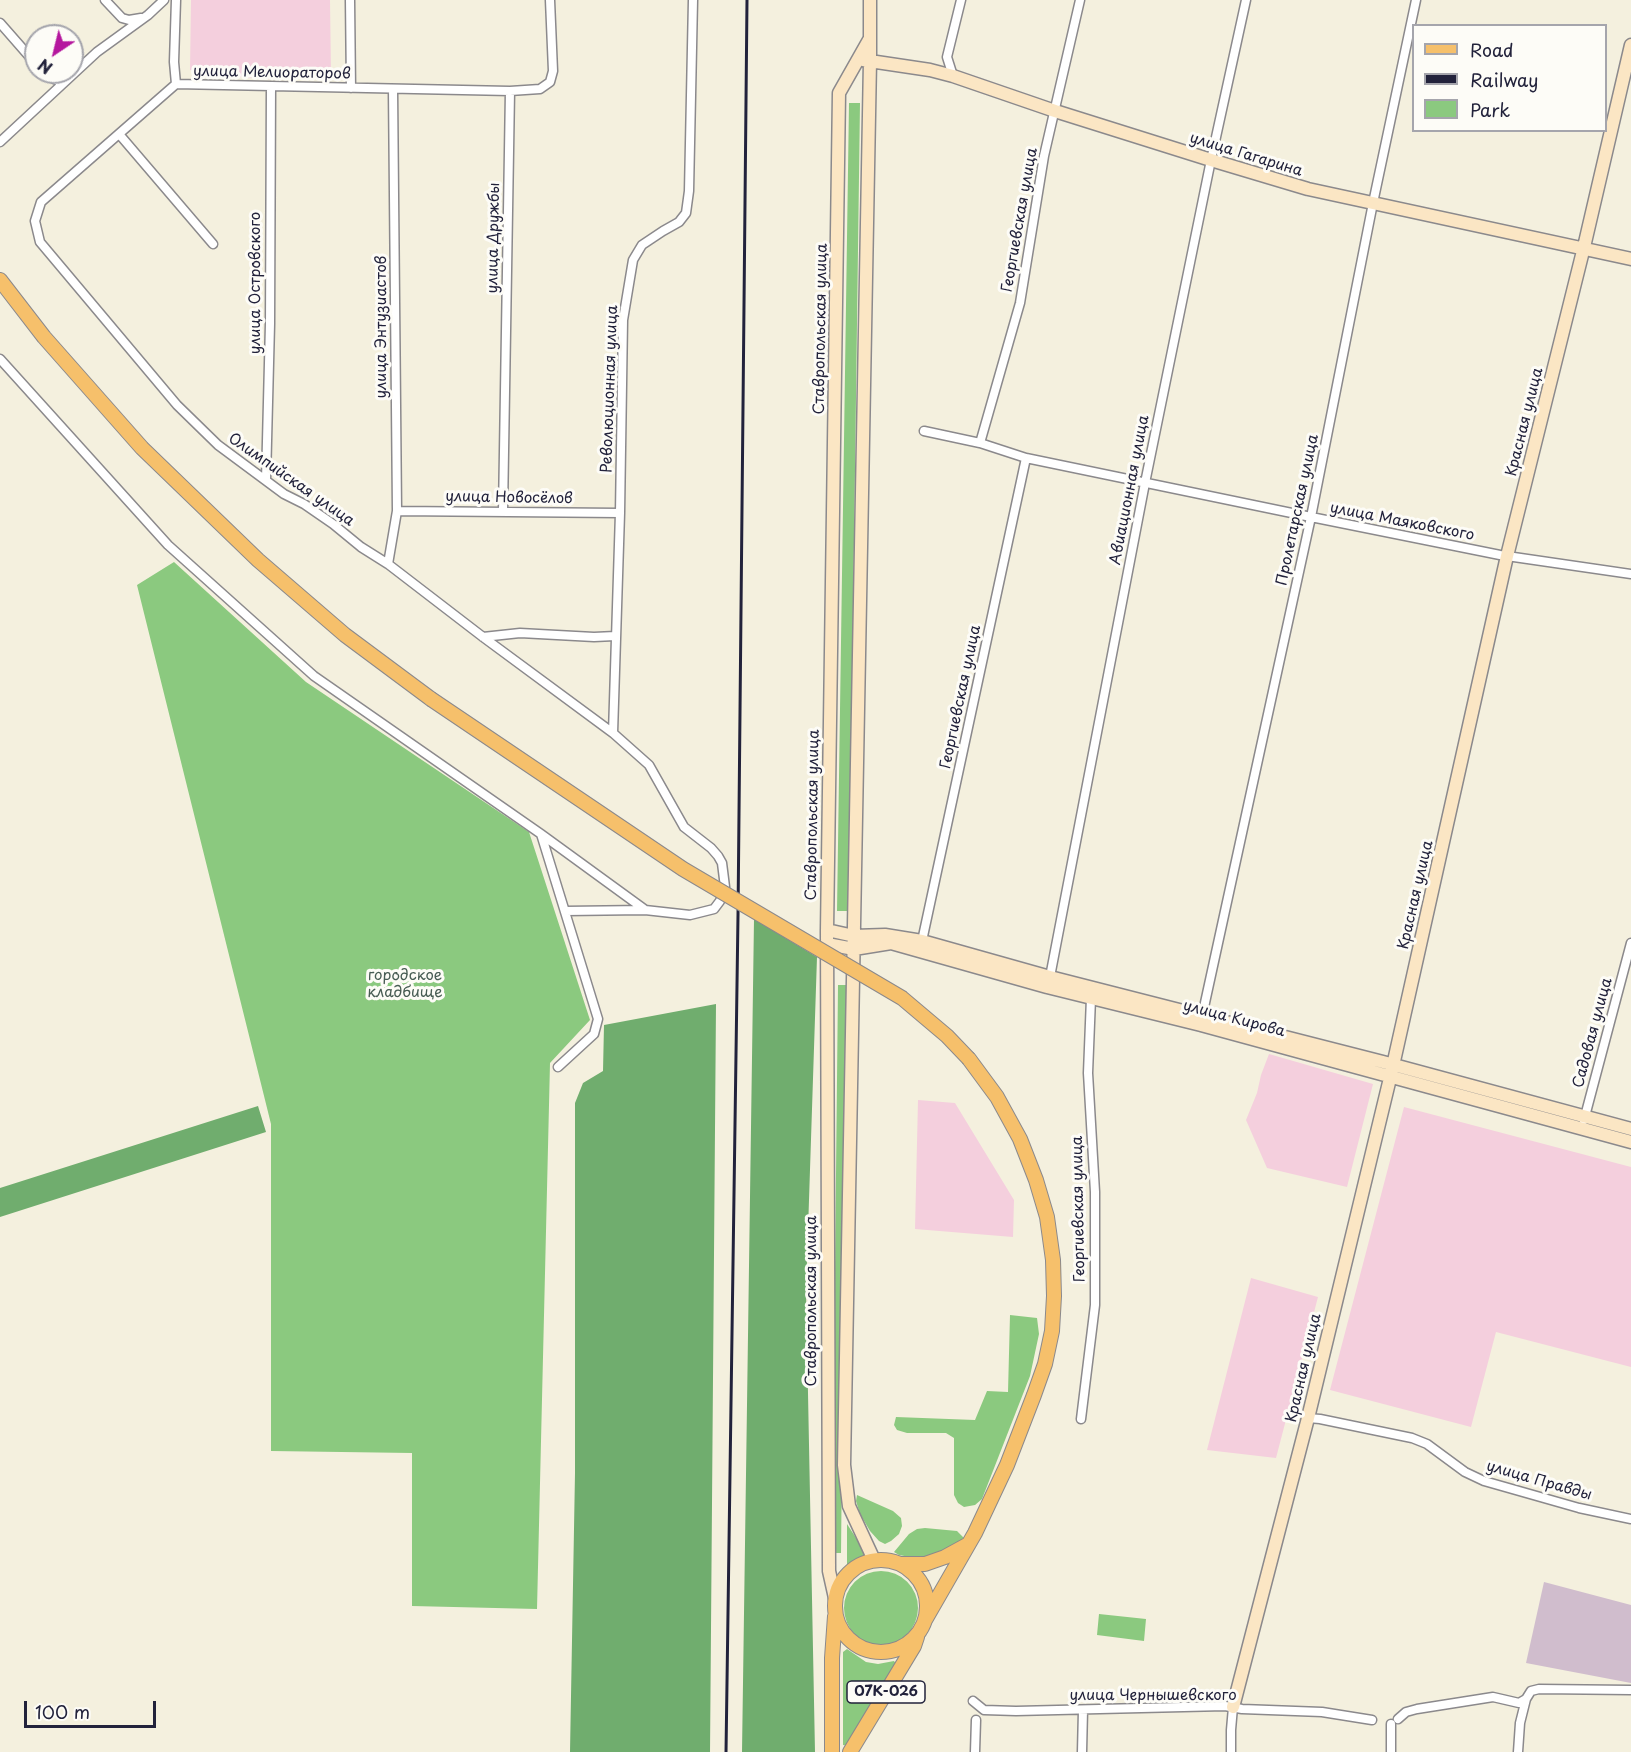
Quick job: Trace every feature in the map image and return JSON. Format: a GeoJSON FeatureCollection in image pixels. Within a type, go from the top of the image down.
{"type":"FeatureCollection","features":[{"type":"Feature","properties":{"kind":"main road"},"geometry":{"type":"LineString","coordinates":[[870,0],[869,40],[864,60],[854,942],[844,1465],[849,1506],[874,1560]]}},
{"type":"Feature","properties":{"kind":"main road","name":"Красная улица"},"geometry":{"type":"LineString","coordinates":[[1233,1707],[1308,1418],[1392,1071],[1507,556],[1584,247],[1631,45]]}},
{"type":"Feature","properties":{"kind":"main road","name":"улица Гагарина"},"geometry":{"type":"LineString","coordinates":[[864,60],[930,70],[953,76],[1055,111],[1308,189],[1631,259]]}},
{"type":"Feature","properties":{"kind":"main road","name":"Ставропольская улица"},"geometry":{"type":"LineString","coordinates":[[835,1598],[829,1571],[827,930],[839,93],[864,60]]}},
{"type":"Feature","properties":{"kind":"main road"},"geometry":{"type":"LineString","coordinates":[[0,280],[44,337],[142,448],[258,560],[345,635],[432,699],[683,869],[902,998],[948,1036],[969,1059],[997,1097],[1020,1139],[1036,1179],[1047,1217],[1053,1260],[1054,1296],[1052,1331],[1045,1364],[1007,1465],[969,1544],[922,1626],[911,1641],[890,1651],[878,1652],[855,1644],[839,1626],[835,1598],[844,1577],[853,1569],[874,1560],[889,1560],[912,1571],[920,1582],[926,1594],[927,1607],[922,1626]]}},
{"type":"Feature","properties":{"kind":"main road","name":"улица Кирова"},"geometry":{"type":"LineString","coordinates":[[827,930],[854,942],[885,935],[922,942],[1091,998],[1202,1020]]}},
{"type":"Feature","properties":{"kind":"main road","name":"улица Кирова"},"geometry":{"type":"LineString","coordinates":[[827,944],[891,943],[1202,1020],[1392,1071],[1583,1123],[1631,1142]]}},
{"type":"Feature","properties":{"kind":"main road","name":"улица Кирова"},"geometry":{"type":"LineString","coordinates":[[1583,1123],[1631,1129]]}},
{"type":"Feature","properties":{"kind":"main road"},"geometry":{"type":"LineString","coordinates":[[901,1564],[925,1564],[945,1557],[969,1544]]}},
{"type":"Feature","properties":{"kind":"main road","name":"07К-026"},"geometry":{"type":"LineString","coordinates":[[832,1752],[832,1658],[836,1614]]}},
{"type":"Feature","properties":{"kind":"main road","name":"07К-026"},"geometry":{"type":"LineString","coordinates":[[850,1752],[914,1646],[922,1626]]}},
{"type":"Feature","properties":{"kind":"street"},"geometry":{"type":"LineString","coordinates":[[105,0],[122,18],[129,20],[148,15]]}},
{"type":"Feature","properties":{"kind":"street"},"geometry":{"type":"LineString","coordinates":[[84,64],[164,0]]}},
{"type":"Feature","properties":{"kind":"street"},"geometry":{"type":"LineString","coordinates":[[176,0],[174,62],[176,84]]}},
{"type":"Feature","properties":{"kind":"street"},"geometry":{"type":"LineString","coordinates":[[350,0],[351,88]]}},
{"type":"Feature","properties":{"kind":"street"},"geometry":{"type":"LineString","coordinates":[[510,91],[540,89],[550,81],[553,71],[550,0]]}},
{"type":"Feature","properties":{"kind":"street","name":"Революционная улица"},"geometry":{"type":"LineString","coordinates":[[613,733],[623,320],[633,260],[642,245],[679,222],[686,213],[689,190],[693,0]]}},
{"type":"Feature","properties":{"kind":"street"},"geometry":{"type":"LineString","coordinates":[[953,76],[947,57],[961,0]]}},
{"type":"Feature","properties":{"kind":"street","name":"Георгиевская улица"},"geometry":{"type":"LineString","coordinates":[[980,443],[1020,303],[1044,156],[1080,0]]}},
{"type":"Feature","properties":{"kind":"street","name":"Авиационная улица"},"geometry":{"type":"LineString","coordinates":[[1048,982],[1145,483],[1246,0]]}},
{"type":"Feature","properties":{"kind":"street","name":"Пролетарская улица"},"geometry":{"type":"LineString","coordinates":[[1202,1020],[1311,517],[1373,202],[1416,0]]}},
{"type":"Feature","properties":{"kind":"street"},"geometry":{"type":"LineString","coordinates":[[0,23],[24,50]]}},
{"type":"Feature","properties":{"kind":"street"},"geometry":{"type":"LineString","coordinates":[[930,70],[947,57]]}},
{"type":"Feature","properties":{"kind":"street"},"geometry":{"type":"LineString","coordinates":[[0,142],[62,84]]}},
{"type":"Feature","properties":{"kind":"street","name":"улица Мелиораторов"},"geometry":{"type":"LineString","coordinates":[[41,202],[176,84],[510,91]]}},
{"type":"Feature","properties":{"kind":"street","name":"улица Островского"},"geometry":{"type":"LineString","coordinates":[[266,480],[270,324],[271,86]]}},
{"type":"Feature","properties":{"kind":"street","name":"улица Энтузиастов"},"geometry":{"type":"LineString","coordinates":[[387,564],[397,511],[393,89]]}},
{"type":"Feature","properties":{"kind":"street","name":"улица Дружбы"},"geometry":{"type":"LineString","coordinates":[[503,511],[510,91]]}},
{"type":"Feature","properties":{"kind":"street"},"geometry":{"type":"LineString","coordinates":[[119,134],[213,244]]}},
{"type":"Feature","properties":{"kind":"street","name":"Олимпийская улица"},"geometry":{"type":"LineString","coordinates":[[41,202],[35,221],[40,242],[177,405],[218,445],[284,494],[304,504],[333,524],[613,733],[650,765],[684,827],[718,856],[722,863],[725,887],[714,909],[690,915],[645,909]]}},
{"type":"Feature","properties":{"kind":"street"},"geometry":{"type":"LineString","coordinates":[[0,358],[168,545],[314,676],[645,909]]}},
{"type":"Feature","properties":{"kind":"street","name":"улица Маяковского"},"geometry":{"type":"LineString","coordinates":[[924,431],[980,443],[1026,458],[1311,517],[1507,556],[1631,574]]}},
{"type":"Feature","properties":{"kind":"street","name":"Георгиевская улица"},"geometry":{"type":"LineString","coordinates":[[922,942],[1026,458]]}},
{"type":"Feature","properties":{"kind":"street","name":"улица Новосёлов"},"geometry":{"type":"LineString","coordinates":[[397,511],[620,513]]}},
{"type":"Feature","properties":{"kind":"street"},"geometry":{"type":"LineString","coordinates":[[483,637],[520,633],[615,636]]}},
{"type":"Feature","properties":{"kind":"street"},"geometry":{"type":"LineString","coordinates":[[541,834],[598,1019],[594,1034],[558,1067]]}},
{"type":"Feature","properties":{"kind":"street"},"geometry":{"type":"LineString","coordinates":[[565,911],[645,909]]}},
{"type":"Feature","properties":{"kind":"street","name":"Садовая улица"},"geometry":{"type":"LineString","coordinates":[[1583,1123],[1631,943]]}},
{"type":"Feature","properties":{"kind":"street","name":"Георгиевская улица"},"geometry":{"type":"LineString","coordinates":[[1081,1419],[1095,1305],[1095,1192],[1088,1073],[1091,998]]}},
{"type":"Feature","properties":{"kind":"street","name":"улица Правды"},"geometry":{"type":"LineString","coordinates":[[1308,1418],[1412,1438],[1427,1444],[1466,1472],[1484,1481],[1631,1520]]}},
{"type":"Feature","properties":{"kind":"street"},"geometry":{"type":"LineString","coordinates":[[1518,1752],[1520,1723],[1526,1699],[1531,1691],[1539,1689],[1631,1690]]}},
{"type":"Feature","properties":{"kind":"street"},"geometry":{"type":"LineString","coordinates":[[1391,1752],[1394,1721],[1406,1712],[1493,1697],[1519,1703],[1526,1699]]}},
{"type":"Feature","properties":{"kind":"street","name":"улица Чернышевского"},"geometry":{"type":"LineString","coordinates":[[973,1701],[984,1710],[1233,1707],[1322,1712],[1372,1720]]}},
{"type":"Feature","properties":{"kind":"street","name":"Красная улица"},"geometry":{"type":"LineString","coordinates":[[1231,1752],[1233,1707]]}},
{"type":"Feature","properties":{"kind":"street"},"geometry":{"type":"LineString","coordinates":[[1082,1752],[1083,1710]]}},
{"type":"Feature","properties":{"kind":"street"},"geometry":{"type":"LineString","coordinates":[[975,1752],[976,1720]]}},
{"type":"Feature","properties":{"kind":"shaded area"},"geometry":{"type":"Polygon","coordinates":[[[191,0],[330,0],[331,75],[279,80],[213,75],[190,70],[191,0]]]}},
{"type":"Feature","properties":{"kind":"shaded area"},"geometry":{"type":"Polygon","coordinates":[[[1269,1054],[1373,1084],[1347,1187],[1267,1168],[1246,1120],[1269,1054]]]}},
{"type":"Feature","properties":{"kind":"shaded area"},"geometry":{"type":"Polygon","coordinates":[[[918,1100],[955,1103],[1014,1200],[1013,1237],[915,1229],[918,1100]]]}},
{"type":"Feature","properties":{"kind":"shaded area"},"geometry":{"type":"Polygon","coordinates":[[[1404,1107],[1631,1167],[1631,1367],[1496,1332],[1471,1427],[1330,1390],[1404,1107]]]}},
{"type":"Feature","properties":{"kind":"shaded area"},"geometry":{"type":"Polygon","coordinates":[[[1251,1278],[1318,1297],[1276,1458],[1207,1450],[1251,1278]]]}},
{"type":"Feature","properties":{"kind":"shaded area"},"geometry":{"type":"Polygon","coordinates":[[[1544,1582],[1631,1605],[1631,1683],[1526,1663],[1544,1582]]]}},
{"type":"Feature","properties":{"kind":"green space"},"geometry":{"type":"Polygon","coordinates":[[[849,103],[860,103],[849,911],[837,911],[849,103]]]}},
{"type":"Feature","properties":{"kind":"green space","name":"городское кладбище"},"geometry":{"type":"Polygon","coordinates":[[[174,562],[306,682],[529,832],[590,1020],[550,1063],[537,1609],[412,1606],[412,1453],[271,1451],[271,1124],[137,585],[174,562]]]}},
{"type":"Feature","properties":{"kind":"green space"},"geometry":{"type":"Polygon","coordinates":[[[754,919],[817,957],[806,1291],[815,1752],[742,1752],[754,919]]]}},
{"type":"Feature","properties":{"kind":"green space"},"geometry":{"type":"Polygon","coordinates":[[[838,985],[847,985],[841,1553],[832,1553],[838,985]]]}},
{"type":"Feature","properties":{"kind":"green space"},"geometry":{"type":"Polygon","coordinates":[[[716,1004],[710,1752],[570,1752],[575,1473],[575,1103],[583,1083],[603,1071],[604,1025],[716,1004]]]}},
{"type":"Feature","properties":{"kind":"green space"},"geometry":{"type":"Polygon","coordinates":[[[258,1106],[266,1132],[0,1217],[0,1188],[258,1106]]]}},
{"type":"Feature","properties":{"kind":"green space"},"geometry":{"type":"Polygon","coordinates":[[[1010,1315],[1037,1318],[1039,1334],[1030,1376],[982,1499],[975,1505],[964,1507],[958,1503],[954,1495],[954,1438],[946,1433],[907,1433],[897,1430],[894,1425],[896,1417],[975,1420],[987,1391],[1008,1392],[1010,1315]]]}},
{"type":"Feature","properties":{"kind":"green space"},"geometry":{"type":"Polygon","coordinates":[[[857,1495],[893,1511],[901,1518],[902,1526],[899,1534],[885,1544],[879,1541],[860,1514],[856,1501],[857,1495]]]}},
{"type":"Feature","properties":{"kind":"green space"},"geometry":{"type":"Polygon","coordinates":[[[847,1524],[870,1554],[847,1567],[847,1524]]]}},
{"type":"Feature","properties":{"kind":"green space"},"geometry":{"type":"Polygon","coordinates":[[[917,1529],[957,1531],[964,1538],[941,1553],[928,1557],[915,1558],[894,1552],[909,1534],[917,1529]]]}},
{"type":"Feature","properties":{"kind":"green space"},"geometry":{"type":"Polygon","coordinates":[[[881,1571],[895,1574],[907,1582],[915,1594],[918,1608],[915,1622],[907,1634],[895,1642],[881,1645],[867,1642],[855,1634],[847,1622],[844,1608],[847,1594],[855,1582],[867,1574],[881,1571]]]}},
{"type":"Feature","properties":{"kind":"green space"},"geometry":{"type":"Polygon","coordinates":[[[1099,1614],[1146,1619],[1144,1641],[1097,1635],[1099,1614]]]}},
{"type":"Feature","properties":{"kind":"green space"},"geometry":{"type":"Polygon","coordinates":[[[847,1649],[866,1662],[878,1664],[894,1661],[897,1665],[849,1746],[843,1745],[843,1652],[847,1649]]]}},
{"type":"Feature","properties":{"kind":"railway"},"geometry":{"type":"LineString","coordinates":[[726,1752],[738,915],[747,0]]}}]}
